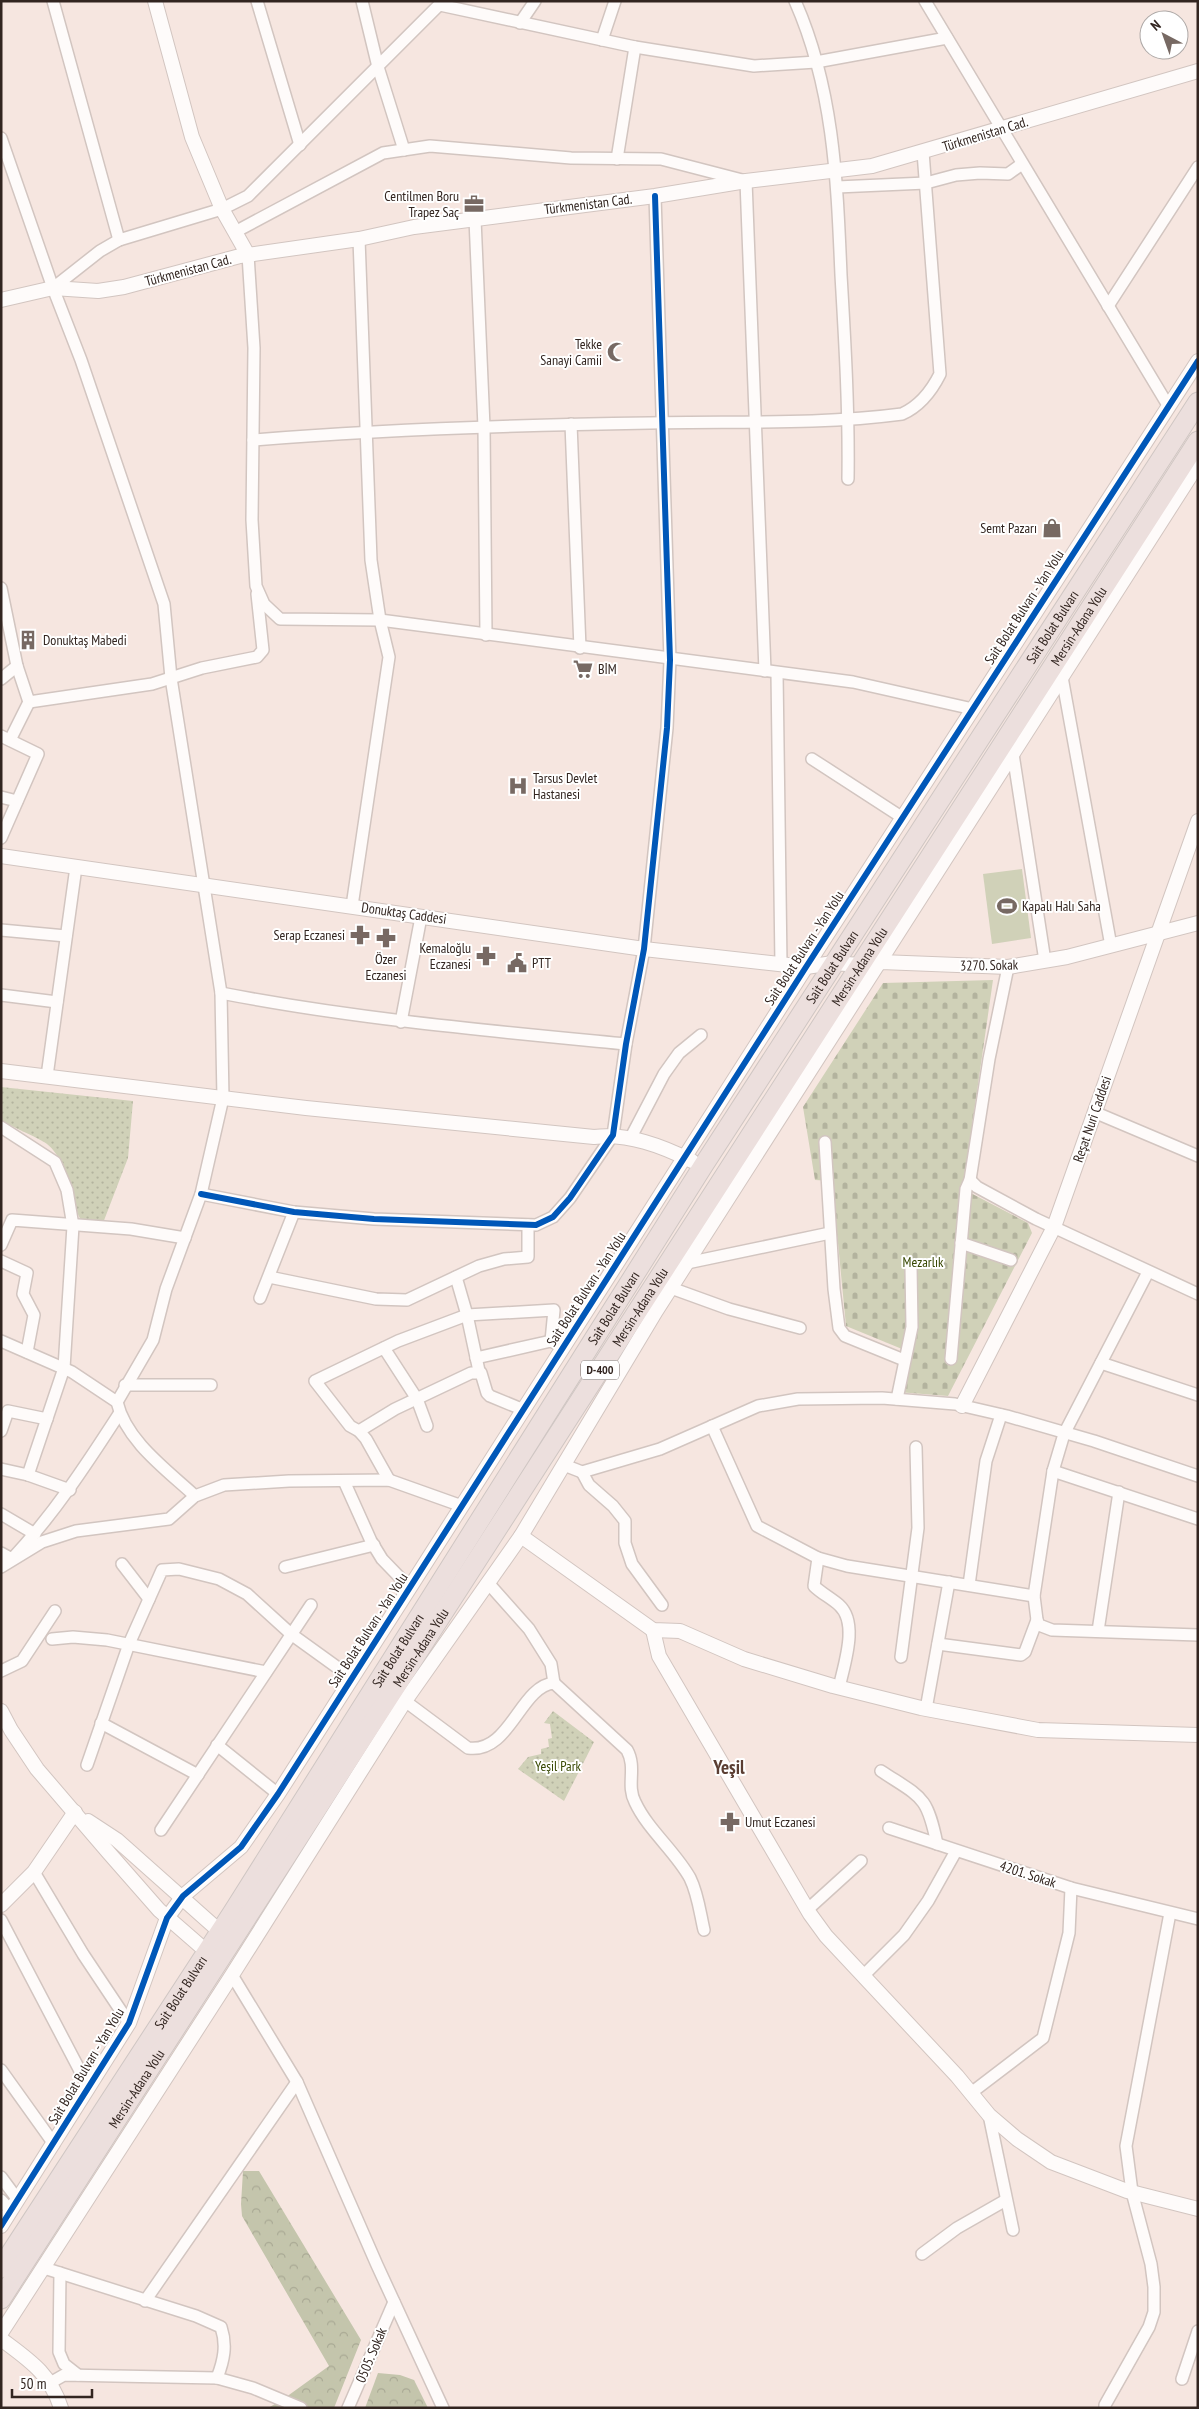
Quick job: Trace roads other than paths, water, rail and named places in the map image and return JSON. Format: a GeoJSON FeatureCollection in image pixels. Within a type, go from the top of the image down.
{"type":"FeatureCollection","features":[{"type":"Feature","properties":{"kind":"highway","name":"Sait Bolat Bulvarı"},"geometry":{"type":"LineString","coordinates":[[232,1943],[703,1166],[1198,402]]}},
{"type":"Feature","properties":{"kind":"highway","name":"Mersin-Adana Yolu"},"geometry":{"type":"LineString","coordinates":[[1,2299],[1198,441]]}},
{"type":"Feature","properties":{"kind":"highway","name":"Sait Bolat Bulvarı"},"geometry":{"type":"LineString","coordinates":[[1,2268],[219,1963]]}},
{"type":"Feature","properties":{"kind":"street"},"geometry":{"type":"LineString","coordinates":[[53,1],[119,240]]}},
{"type":"Feature","properties":{"kind":"street"},"geometry":{"type":"LineString","coordinates":[[2,836],[38,754],[5,738],[29,702],[152,684],[202,668],[257,658],[262,650],[252,520],[254,348],[248,255],[222,209],[192,137],[155,1]]}},
{"type":"Feature","properties":{"kind":"street"},"geometry":{"type":"LineString","coordinates":[[257,1],[300,145]]}},
{"type":"Feature","properties":{"kind":"street"},"geometry":{"type":"LineString","coordinates":[[362,1],[378,67],[404,150]]}},
{"type":"Feature","properties":{"kind":"street"},"geometry":{"type":"LineString","coordinates":[[520,23],[534,1]]}},
{"type":"Feature","properties":{"kind":"street"},"geometry":{"type":"LineString","coordinates":[[602,40],[615,1]]}},
{"type":"Feature","properties":{"kind":"street"},"geometry":{"type":"LineString","coordinates":[[795,1],[826,93],[836,171],[849,419],[848,479]]}},
{"type":"Feature","properties":{"kind":"street"},"geometry":{"type":"LineString","coordinates":[[925,1],[1169,407]]}},
{"type":"Feature","properties":{"kind":"street"},"geometry":{"type":"LineString","coordinates":[[53,288],[100,250],[119,240],[222,209],[248,196],[442,3],[520,23],[635,47],[754,66],[816,62],[947,38]]}},
{"type":"Feature","properties":{"kind":"street"},"geometry":{"type":"LineString","coordinates":[[617,159],[635,47]]}},
{"type":"Feature","properties":{"kind":"street","name":"Türkmenistan Cad."},"geometry":{"type":"LineString","coordinates":[[1,300],[53,288],[98,290],[124,287],[248,255],[359,239],[414,227],[655,196],[746,181],[872,166],[1198,71]]}},
{"type":"Feature","properties":{"kind":"street"},"geometry":{"type":"LineString","coordinates":[[1,138],[53,288],[82,360],[164,604],[172,678],[205,885],[207,914],[221,994],[223,1098],[201,1194],[166,1289],[153,1340],[125,1386],[118,1408],[70,1490],[35,1534],[1,1568]]}},
{"type":"Feature","properties":{"kind":"street"},"geometry":{"type":"LineString","coordinates":[[235,232],[383,153],[430,146],[571,158],[661,160],[746,181],[765,671]]}},
{"type":"Feature","properties":{"kind":"street"},"geometry":{"type":"LineString","coordinates":[[253,440],[366,431],[571,424],[849,419],[902,414],[912,409],[933,388],[940,374],[923,152]]}},
{"type":"Feature","properties":{"kind":"street"},"geometry":{"type":"LineString","coordinates":[[837,186],[926,183],[980,173],[1008,174],[1022,164]]}},
{"type":"Feature","properties":{"kind":"street"},"geometry":{"type":"LineString","coordinates":[[1108,306],[1198,167]]}},
{"type":"Feature","properties":{"kind":"street"},"geometry":{"type":"LineString","coordinates":[[201,1194],[294,1212],[374,1219],[528,1225],[545,1223],[553,1218],[570,1198],[613,1135],[626,1044],[644,949],[667,728],[670,660],[664,423],[655,196]]}},
{"type":"Feature","properties":{"kind":"street"},"geometry":{"type":"LineString","coordinates":[[475,219],[484,427],[486,635]]}},
{"type":"Feature","properties":{"kind":"street"},"geometry":{"type":"LineString","coordinates":[[352,906],[389,657],[380,620],[371,560],[359,239]]}},
{"type":"Feature","properties":{"kind":"street","name":"Sait Bolat Bulvarı - Yan Yolu"},"geometry":{"type":"LineString","coordinates":[[1,2226],[129,2023],[167,1918],[183,1896],[242,1847],[278,1794],[524,1410],[557,1345],[685,1158],[806,967],[1198,362]]}},
{"type":"Feature","properties":{"kind":"street"},"geometry":{"type":"LineString","coordinates":[[571,424],[580,648]]}},
{"type":"Feature","properties":{"kind":"street"},"geometry":{"type":"LineString","coordinates":[[75,1812],[117,1840],[183,1896],[232,1943],[489,1584],[521,1536],[671,1288],[1198,464]]}},
{"type":"Feature","properties":{"kind":"street"},"geometry":{"type":"LineString","coordinates":[[256,586],[264,604],[280,619],[380,620],[670,660],[853,682],[973,709]]}},
{"type":"Feature","properties":{"kind":"street"},"geometry":{"type":"LineString","coordinates":[[1,588],[5,626],[29,702]]}},
{"type":"Feature","properties":{"kind":"street"},"geometry":{"type":"LineString","coordinates":[[1,670],[17,666]]}},
{"type":"Feature","properties":{"kind":"street"},"geometry":{"type":"LineString","coordinates":[[1,679],[17,666]]}},
{"type":"Feature","properties":{"kind":"street"},"geometry":{"type":"LineString","coordinates":[[777,673],[781,964]]}},
{"type":"Feature","properties":{"kind":"street"},"geometry":{"type":"LineString","coordinates":[[1062,677],[1111,946]]}},
{"type":"Feature","properties":{"kind":"street"},"geometry":{"type":"LineString","coordinates":[[1013,754],[1044,961]]}},
{"type":"Feature","properties":{"kind":"street"},"geometry":{"type":"LineString","coordinates":[[812,759],[903,818]]}},
{"type":"Feature","properties":{"kind":"street"},"geometry":{"type":"LineString","coordinates":[[1,797],[17,801]]}},
{"type":"Feature","properties":{"kind":"street","name":"Reşat Nuri Caddesi"},"geometry":{"type":"LineString","coordinates":[[962,1406],[1054,1227],[1156,934],[1198,821]]}},
{"type":"Feature","properties":{"kind":"street","name":"Donuktaş Caddesi"},"geometry":{"type":"LineString","coordinates":[[1,856],[644,949],[806,967]]}},
{"type":"Feature","properties":{"kind":"street"},"geometry":{"type":"LineString","coordinates":[[46,1076],[76,867]]}},
{"type":"Feature","properties":{"kind":"street"},"geometry":{"type":"LineString","coordinates":[[402,1022],[421,917]]}},
{"type":"Feature","properties":{"kind":"street","name":"3270. Sokak"},"geometry":{"type":"LineString","coordinates":[[806,967],[833,963],[860,966],[881,962],[1008,967],[1111,946],[1198,923]]}},
{"type":"Feature","properties":{"kind":"street"},"geometry":{"type":"LineString","coordinates":[[1,930],[66,936]]}},
{"type":"Feature","properties":{"kind":"street"},"geometry":{"type":"LineString","coordinates":[[951,1359],[966,1189],[970,1180],[989,1059],[1008,967]]}},
{"type":"Feature","properties":{"kind":"street"},"geometry":{"type":"LineString","coordinates":[[221,994],[402,1022],[626,1044]]}},
{"type":"Feature","properties":{"kind":"street"},"geometry":{"type":"LineString","coordinates":[[1,995],[57,1002]]}},
{"type":"Feature","properties":{"kind":"street"},"geometry":{"type":"LineString","coordinates":[[630,1139],[664,1074],[679,1054],[701,1035]]}},
{"type":"Feature","properties":{"kind":"street"},"geometry":{"type":"LineString","coordinates":[[1,1071],[223,1098],[594,1137],[613,1135],[630,1139],[703,1166]]}},
{"type":"Feature","properties":{"kind":"street"},"geometry":{"type":"LineString","coordinates":[[1094,1112],[1198,1156]]}},
{"type":"Feature","properties":{"kind":"street"},"geometry":{"type":"LineString","coordinates":[[1,1127],[55,1162],[67,1190],[73,1226],[64,1368],[28,1474]]}},
{"type":"Feature","properties":{"kind":"street"},"geometry":{"type":"LineString","coordinates":[[825,1142],[834,1289],[839,1328],[844,1336],[904,1360]]}},
{"type":"Feature","properties":{"kind":"street"},"geometry":{"type":"LineString","coordinates":[[970,1180],[978,1187],[1054,1227],[1198,1294]]}},
{"type":"Feature","properties":{"kind":"street"},"geometry":{"type":"LineString","coordinates":[[260,1298],[294,1212]]}},
{"type":"Feature","properties":{"kind":"street"},"geometry":{"type":"LineString","coordinates":[[1,1245],[12,1220],[131,1229],[185,1238]]}},
{"type":"Feature","properties":{"kind":"street"},"geometry":{"type":"LineString","coordinates":[[269,1277],[391,1300],[407,1300],[479,1266],[504,1259],[528,1257],[528,1225]]}},
{"type":"Feature","properties":{"kind":"street"},"geometry":{"type":"LineString","coordinates":[[687,1263],[830,1233]]}},
{"type":"Feature","properties":{"kind":"street"},"geometry":{"type":"LineString","coordinates":[[961,1243],[1011,1260]]}},
{"type":"Feature","properties":{"kind":"street"},"geometry":{"type":"LineString","coordinates":[[1,1261],[27,1273],[23,1294],[34,1315],[27,1352]]}},
{"type":"Feature","properties":{"kind":"street"},"geometry":{"type":"LineString","coordinates":[[897,1399],[912,1328],[911,1266]]}},
{"type":"Feature","properties":{"kind":"street"},"geometry":{"type":"LineString","coordinates":[[1148,1272],[1064,1434],[1053,1471],[1034,1596],[1037,1620],[1039,1625],[1052,1630],[1198,1635]]}},
{"type":"Feature","properties":{"kind":"street"},"geometry":{"type":"LineString","coordinates":[[456,1277],[467,1315],[479,1371],[487,1392],[490,1396],[524,1410]]}},
{"type":"Feature","properties":{"kind":"street"},"geometry":{"type":"LineString","coordinates":[[671,1288],[729,1309],[800,1328]]}},
{"type":"Feature","properties":{"kind":"street"},"geometry":{"type":"LineString","coordinates":[[389,1480],[359,1431],[350,1426],[315,1381],[384,1348],[467,1315],[554,1310],[557,1345],[476,1358]]}},
{"type":"Feature","properties":{"kind":"street"},"geometry":{"type":"LineString","coordinates":[[1,1341],[64,1368],[118,1408],[135,1438],[195,1496]]}},
{"type":"Feature","properties":{"kind":"street"},"geometry":{"type":"LineString","coordinates":[[384,1348],[417,1399],[427,1426]]}},
{"type":"Feature","properties":{"kind":"street"},"geometry":{"type":"LineString","coordinates":[[1101,1363],[1198,1395]]}},
{"type":"Feature","properties":{"kind":"street"},"geometry":{"type":"LineString","coordinates":[[359,1431],[395,1409],[479,1371]]}},
{"type":"Feature","properties":{"kind":"street"},"geometry":{"type":"LineString","coordinates":[[125,1386],[211,1385]]}},
{"type":"Feature","properties":{"kind":"street"},"geometry":{"type":"LineString","coordinates":[[564,1465],[582,1472],[660,1449],[758,1406],[798,1399],[897,1399],[962,1406],[1001,1415],[1094,1441],[1198,1476]]}},
{"type":"Feature","properties":{"kind":"street"},"geometry":{"type":"LineString","coordinates":[[1,1431],[8,1411],[47,1419]]}},
{"type":"Feature","properties":{"kind":"street"},"geometry":{"type":"LineString","coordinates":[[969,1585],[986,1461],[1001,1415]]}},
{"type":"Feature","properties":{"kind":"street"},"geometry":{"type":"LineString","coordinates":[[712,1426],[754,1522],[818,1558],[848,1566],[1034,1596]]}},
{"type":"Feature","properties":{"kind":"street"},"geometry":{"type":"LineString","coordinates":[[901,1658],[918,1528],[916,1447]]}},
{"type":"Feature","properties":{"kind":"street"},"geometry":{"type":"LineString","coordinates":[[1,1470],[28,1474],[70,1490]]}},
{"type":"Feature","properties":{"kind":"street"},"geometry":{"type":"LineString","coordinates":[[1053,1471],[1198,1519]]}},
{"type":"Feature","properties":{"kind":"street"},"geometry":{"type":"LineString","coordinates":[[582,1472],[589,1485],[613,1506],[625,1521],[625,1543],[632,1564],[662,1606]]}},
{"type":"Feature","properties":{"kind":"street"},"geometry":{"type":"LineString","coordinates":[[12,1559],[42,1542],[76,1531],[169,1519],[195,1496],[224,1485],[289,1481],[389,1480],[462,1506]]}},
{"type":"Feature","properties":{"kind":"street"},"geometry":{"type":"LineString","coordinates":[[344,1481],[382,1559],[410,1588]]}},
{"type":"Feature","properties":{"kind":"street"},"geometry":{"type":"LineString","coordinates":[[1098,1631],[1119,1492]]}},
{"type":"Feature","properties":{"kind":"street"},"geometry":{"type":"LineString","coordinates":[[1,1514],[35,1534]]}},
{"type":"Feature","properties":{"kind":"street"},"geometry":{"type":"LineString","coordinates":[[521,1536],[653,1630],[680,1631],[744,1659],[839,1688],[926,1709],[1038,1730],[1198,1735]]}},
{"type":"Feature","properties":{"kind":"street"},"geometry":{"type":"LineString","coordinates":[[285,1567],[374,1546]]}},
{"type":"Feature","properties":{"kind":"street"},"geometry":{"type":"LineString","coordinates":[[1,1553],[12,1559]]}},
{"type":"Feature","properties":{"kind":"street"},"geometry":{"type":"LineString","coordinates":[[818,1558],[814,1586],[840,1606],[846,1614],[850,1626],[839,1688]]}},
{"type":"Feature","properties":{"kind":"street"},"geometry":{"type":"LineString","coordinates":[[122,1564],[149,1599]]}},
{"type":"Feature","properties":{"kind":"street"},"geometry":{"type":"LineString","coordinates":[[87,1764],[129,1644],[162,1570],[179,1569],[218,1579],[247,1594],[291,1634],[352,1678]]}},
{"type":"Feature","properties":{"kind":"street"},"geometry":{"type":"LineString","coordinates":[[926,1709],[949,1582]]}},
{"type":"Feature","properties":{"kind":"street"},"geometry":{"type":"LineString","coordinates":[[489,1584],[529,1629],[551,1664],[554,1683],[627,1750],[632,1759],[633,1771],[630,1786],[635,1803],[690,1878],[704,1930]]}},
{"type":"Feature","properties":{"kind":"street"},"geometry":{"type":"LineString","coordinates":[[161,1830],[311,1605]]}},
{"type":"Feature","properties":{"kind":"street"},"geometry":{"type":"LineString","coordinates":[[1,1671],[22,1660],[55,1611]]}},
{"type":"Feature","properties":{"kind":"street"},"geometry":{"type":"LineString","coordinates":[[938,1644],[1021,1655],[1025,1652],[1037,1620]]}},
{"type":"Feature","properties":{"kind":"street"},"geometry":{"type":"LineString","coordinates":[[653,1630],[659,1656],[807,1910],[826,1936],[989,2115],[1017,2139],[1051,2162],[1132,2192],[1198,2209]]}},
{"type":"Feature","properties":{"kind":"street"},"geometry":{"type":"LineString","coordinates":[[52,1639],[73,1637],[129,1644],[266,1672]]}},
{"type":"Feature","properties":{"kind":"street"},"geometry":{"type":"LineString","coordinates":[[405,1701],[468,1748],[475,1749],[496,1743],[535,1694],[548,1684],[554,1683]]}},
{"type":"Feature","properties":{"kind":"street"},"geometry":{"type":"LineString","coordinates":[[1,1711],[10,1730],[37,1769],[167,1918],[219,1963],[297,2082],[443,2408]]}},
{"type":"Feature","properties":{"kind":"street"},"geometry":{"type":"LineString","coordinates":[[101,1723],[198,1775]]}},
{"type":"Feature","properties":{"kind":"street"},"geometry":{"type":"LineString","coordinates":[[217,1745],[278,1794]]}},
{"type":"Feature","properties":{"kind":"street"},"geometry":{"type":"LineString","coordinates":[[881,1771],[921,1797],[930,1813],[937,1844]]}},
{"type":"Feature","properties":{"kind":"street"},"geometry":{"type":"LineString","coordinates":[[1,1905],[34,1872],[75,1812]]}},
{"type":"Feature","properties":{"kind":"street","name":"4201. Sokak"},"geometry":{"type":"LineString","coordinates":[[889,1828],[1071,1888],[1198,1920]]}},
{"type":"Feature","properties":{"kind":"street"},"geometry":{"type":"LineString","coordinates":[[863,1976],[904,1935],[928,1902],[956,1851]]}},
{"type":"Feature","properties":{"kind":"street"},"geometry":{"type":"LineString","coordinates":[[807,1910],[861,1861]]}},
{"type":"Feature","properties":{"kind":"street"},"geometry":{"type":"LineString","coordinates":[[34,1872],[129,2023]]}},
{"type":"Feature","properties":{"kind":"street"},"geometry":{"type":"LineString","coordinates":[[970,2092],[1043,2038],[1068,1933],[1071,1888]]}},
{"type":"Feature","properties":{"kind":"street"},"geometry":{"type":"LineString","coordinates":[[1105,2408],[1105,2404],[1149,2327],[1154,2312],[1154,2287],[1151,2264],[1132,2192],[1126,2146],[1170,1912]]}},
{"type":"Feature","properties":{"kind":"street"},"geometry":{"type":"LineString","coordinates":[[1,1920],[89,2088]]}},
{"type":"Feature","properties":{"kind":"street"},"geometry":{"type":"LineString","coordinates":[[1,2333],[44,2268],[219,1963]]}},
{"type":"Feature","properties":{"kind":"street"},"geometry":{"type":"LineString","coordinates":[[1,2070],[54,2144]]}},
{"type":"Feature","properties":{"kind":"street"},"geometry":{"type":"LineString","coordinates":[[145,2301],[297,2082]]}},
{"type":"Feature","properties":{"kind":"street"},"geometry":{"type":"LineString","coordinates":[[989,2115],[996,2139],[1013,2230]]}},
{"type":"Feature","properties":{"kind":"street"},"geometry":{"type":"LineString","coordinates":[[1,2177],[14,2206]]}},
{"type":"Feature","properties":{"kind":"street"},"geometry":{"type":"LineString","coordinates":[[1,2200],[14,2206]]}},
{"type":"Feature","properties":{"kind":"street"},"geometry":{"type":"LineString","coordinates":[[922,2254],[957,2228],[1006,2200]]}},
{"type":"Feature","properties":{"kind":"street"},"geometry":{"type":"LineString","coordinates":[[44,2268],[196,2316],[221,2327],[225,2338],[224,2359],[218,2378]]}},
{"type":"Feature","properties":{"kind":"street"},"geometry":{"type":"LineString","coordinates":[[60,2273],[59,2352],[64,2364],[78,2375]]}},
{"type":"Feature","properties":{"kind":"street","name":"0505. Sokak"},"geometry":{"type":"LineString","coordinates":[[348,2408],[394,2302]]}},
{"type":"Feature","properties":{"kind":"street"},"geometry":{"type":"LineString","coordinates":[[1182,2379],[1198,2331]]}},
{"type":"Feature","properties":{"kind":"street"},"geometry":{"type":"LineString","coordinates":[[1,2338],[41,2369],[56,2391],[61,2408]]}},
{"type":"Feature","properties":{"kind":"street"},"geometry":{"type":"LineString","coordinates":[[50,2383],[64,2374],[218,2378],[253,2388],[301,2408]]}},
{"type":"Feature","properties":{"kind":"place","name":"Centilmen Boru Trapez Saç"},"geometry":{"type":"Point","coordinates":[474,204]}},
{"type":"Feature","properties":{"kind":"place","name":"Tekke Sanayi Camii"},"geometry":{"type":"Point","coordinates":[617,352]}},
{"type":"Feature","properties":{"kind":"place","name":"Semt Pazarı"},"geometry":{"type":"Point","coordinates":[1052,528]}},
{"type":"Feature","properties":{"kind":"place","name":"Donuktaş Mabedi"},"geometry":{"type":"Point","coordinates":[28,640]}},
{"type":"Feature","properties":{"kind":"place","name":"BİM"},"geometry":{"type":"Point","coordinates":[583,669]}},
{"type":"Feature","properties":{"kind":"place","name":"Tarsus Devlet Hastanesi"},"geometry":{"type":"Point","coordinates":[518,786]}},
{"type":"Feature","properties":{"kind":"place","name":"Kapalı Halı Saha"},"geometry":{"type":"Point","coordinates":[1007,906]}},
{"type":"Feature","properties":{"kind":"place","name":"Serap Eczanesi"},"geometry":{"type":"Point","coordinates":[360,935]}},
{"type":"Feature","properties":{"kind":"place","name":"Özer Eczanesi"},"geometry":{"type":"Point","coordinates":[386,938]}},
{"type":"Feature","properties":{"kind":"place","name":"Kemaloğlu Eczanesi"},"geometry":{"type":"Point","coordinates":[486,956]}},
{"type":"Feature","properties":{"kind":"place","name":"PTT"},"geometry":{"type":"Point","coordinates":[517,963]}},
{"type":"Feature","properties":{"kind":"place","name":"Umut Eczanesi"},"geometry":{"type":"Point","coordinates":[730,1822]}},
{"type":"Feature","properties":{"kind":"district","name":"Yeşil"},"geometry":{"type":"Point","coordinates":[729,1767]}},
{"type":"Feature","properties":{"kind":"park label","name":"Mezarlık"},"geometry":{"type":"Point","coordinates":[923,1262]}},
{"type":"Feature","properties":{"kind":"park label","name":"Yeşil Park"},"geometry":{"type":"Point","coordinates":[558,1766]}}]}
